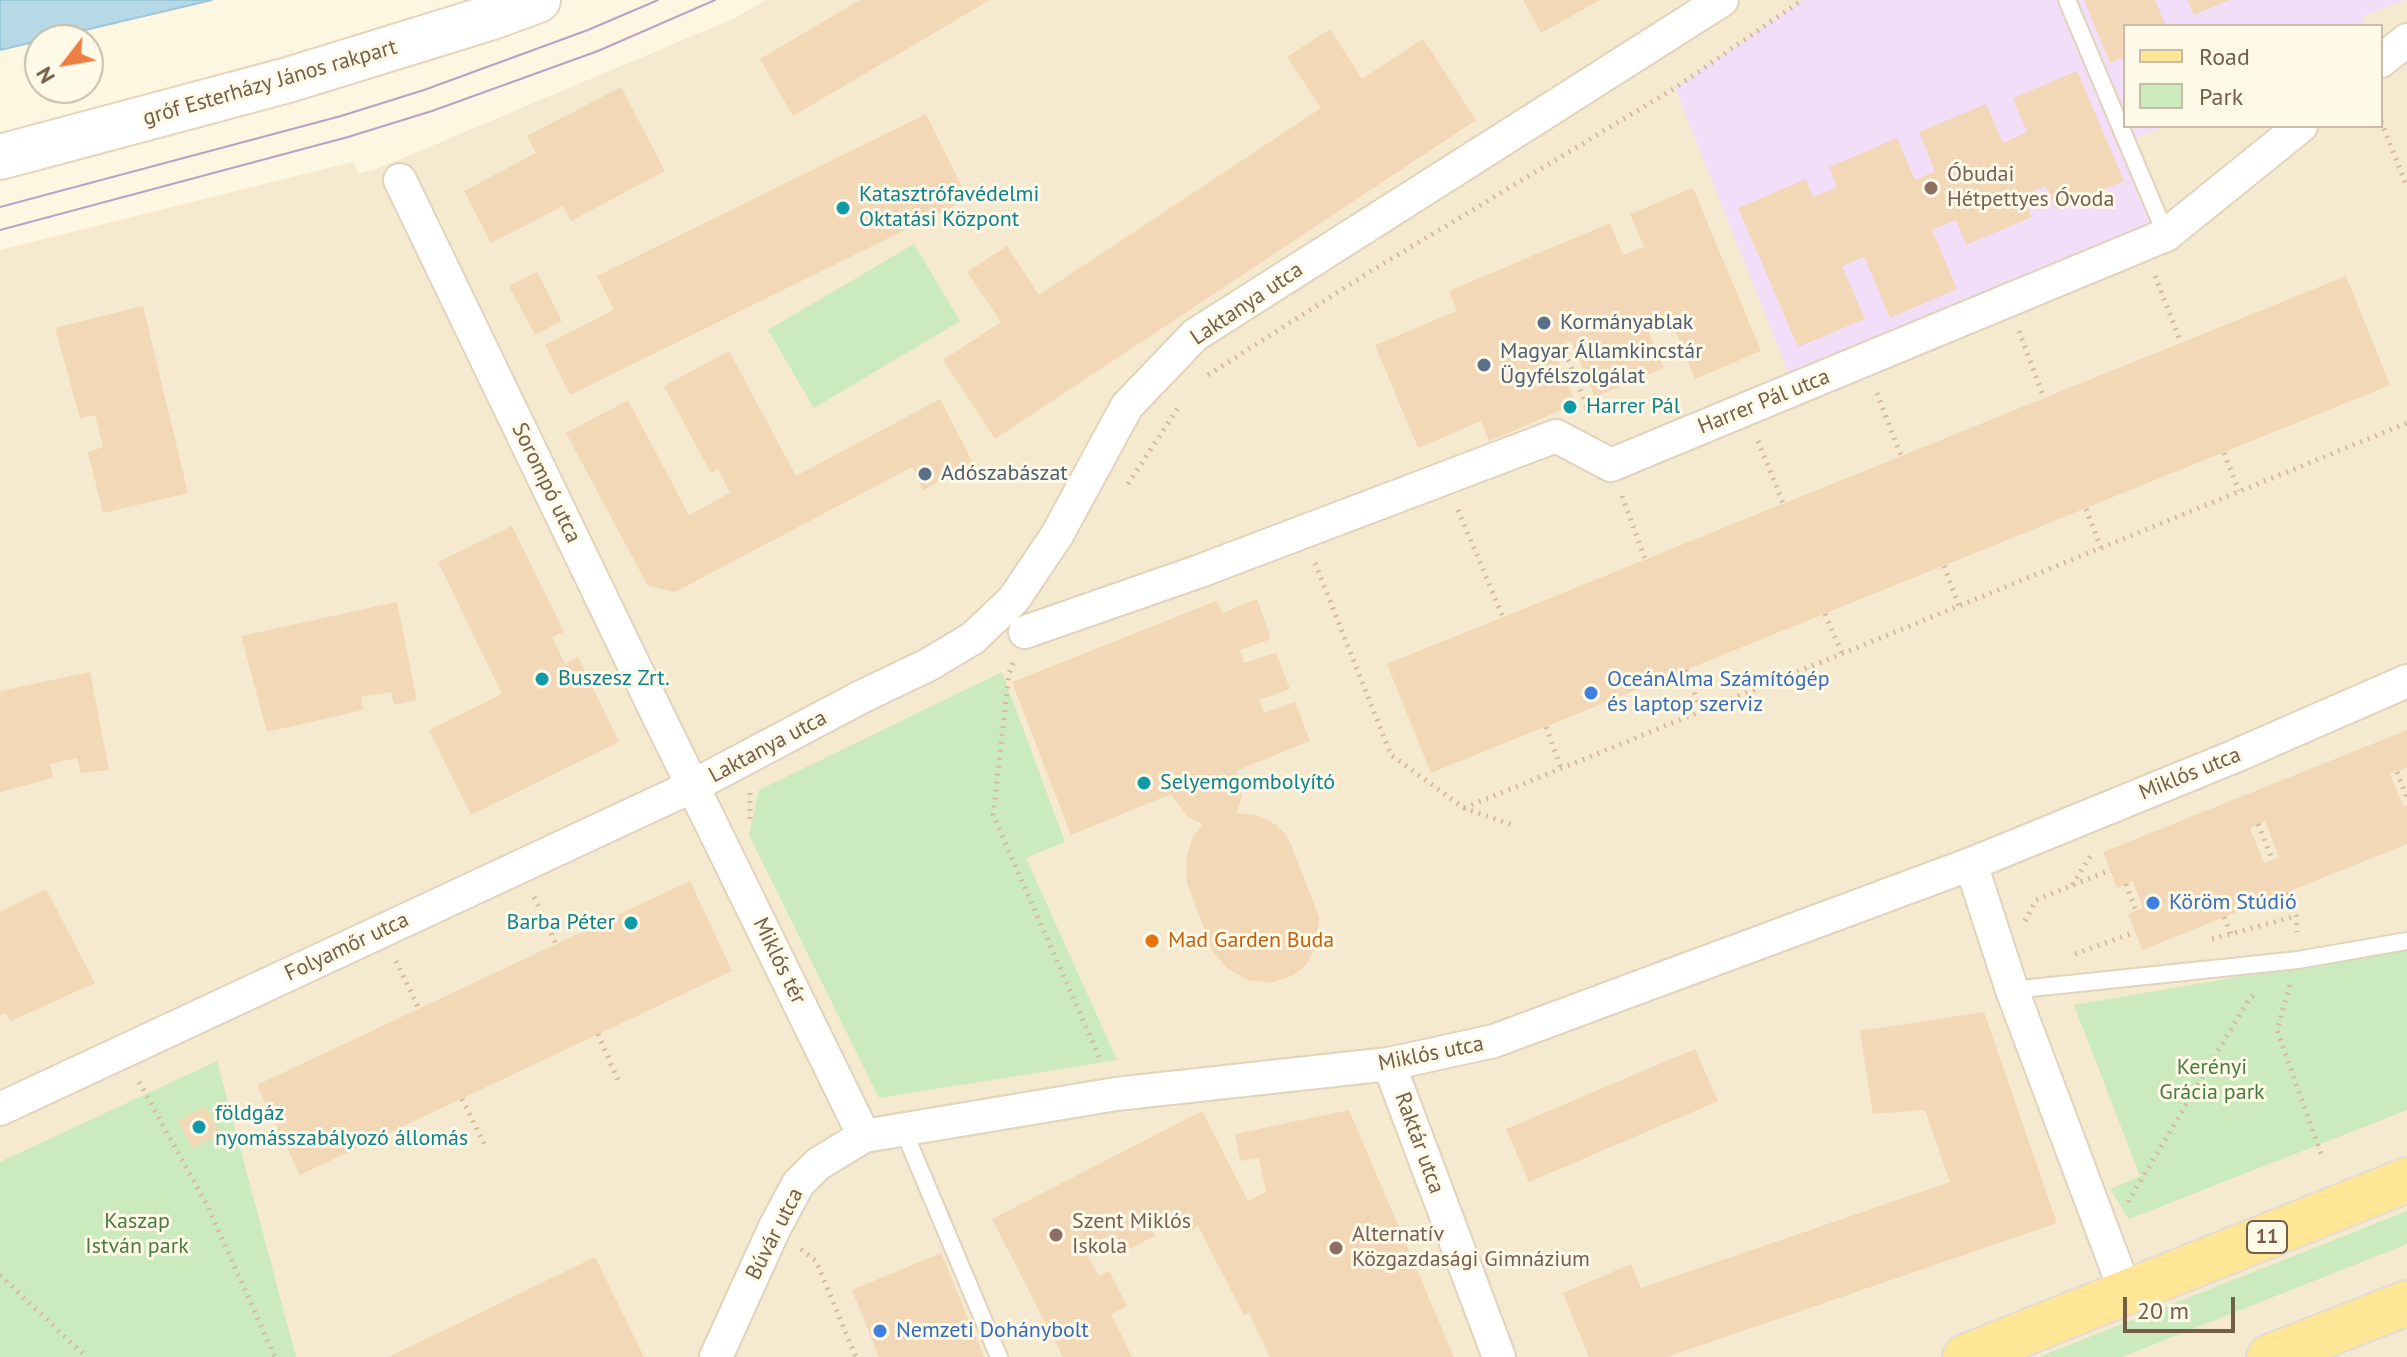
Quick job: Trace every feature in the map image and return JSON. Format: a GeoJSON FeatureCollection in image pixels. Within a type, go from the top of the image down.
{"type":"FeatureCollection","features":[{"type":"Feature","properties":{"kind":"main road","name":"gróf Esterházy János rakpart"},"geometry":{"type":"LineString","coordinates":[[0,157],[288,80],[538,0]]}},
{"type":"Feature","properties":{"kind":"main road","name":"11"},"geometry":{"type":"LineString","coordinates":[[1965,1357],[2407,1180]]}},
{"type":"Feature","properties":{"kind":"main road"},"geometry":{"type":"LineString","coordinates":[[2269,1357],[2407,1303]]}},
{"type":"Feature","properties":{"kind":"street","name":"Laktanya utca"},"geometry":{"type":"LineString","coordinates":[[693,786],[928,665],[973,638],[1014,599],[1057,535],[1127,406],[1195,335],[1722,0]]}},
{"type":"Feature","properties":{"kind":"street"},"geometry":{"type":"LineString","coordinates":[[2383,59],[2407,40]]}},
{"type":"Feature","properties":{"kind":"street","name":"Harrer Pál utca"},"geometry":{"type":"LineString","coordinates":[[1025,632],[1200,571],[1556,436],[1611,465],[2154,240],[2298,128]]}},
{"type":"Feature","properties":{"kind":"street","name":"Sorompó utca"},"geometry":{"type":"LineString","coordinates":[[400,180],[693,786]]}},
{"type":"Feature","properties":{"kind":"street","name":"Miklós utca"},"geometry":{"type":"LineString","coordinates":[[864,1136],[1116,1094],[1389,1064],[1494,1041],[1971,864],[2233,757],[2407,681]]}},
{"type":"Feature","properties":{"kind":"street","name":"Folyamőr utca"},"geometry":{"type":"LineString","coordinates":[[0,1109],[693,786]]}},
{"type":"Feature","properties":{"kind":"street","name":"Miklós tér"},"geometry":{"type":"LineString","coordinates":[[693,786],[864,1136]]}},
{"type":"Feature","properties":{"kind":"street"},"geometry":{"type":"LineString","coordinates":[[1971,864],[2012,990],[2126,1293]]}},
{"type":"Feature","properties":{"kind":"street","name":"Raktár utca"},"geometry":{"type":"LineString","coordinates":[[1389,1064],[1499,1357]]}},
{"type":"Feature","properties":{"kind":"street","name":"Búvár utca"},"geometry":{"type":"LineString","coordinates":[[716,1357],[774,1229],[798,1184],[818,1164],[864,1136]]}},
{"type":"Feature","properties":{"kind":"lane"},"geometry":{"type":"LineString","coordinates":[[2067,0],[2154,240]]}},
{"type":"Feature","properties":{"kind":"lane"},"geometry":{"type":"LineString","coordinates":[[2012,990],[2298,960],[2407,941]]}},
{"type":"Feature","properties":{"kind":"lane"},"geometry":{"type":"LineString","coordinates":[[903,1129],[999,1357]]}},
{"type":"Feature","properties":{"kind":"path"},"geometry":{"type":"LineString","coordinates":[[1206,376],[1371,271],[1675,88],[1802,0]]}},
{"type":"Feature","properties":{"kind":"path"},"geometry":{"type":"LineString","coordinates":[[2383,126],[2407,187]]}},
{"type":"Feature","properties":{"kind":"path"},"geometry":{"type":"LineString","coordinates":[[2154,240],[2181,343]]}},
{"type":"Feature","properties":{"kind":"path"},"geometry":{"type":"LineString","coordinates":[[2007,301],[2044,398]]}},
{"type":"Feature","properties":{"kind":"path"},"geometry":{"type":"LineString","coordinates":[[1864,361],[1901,456]]}},
{"type":"Feature","properties":{"kind":"path"},"geometry":{"type":"LineString","coordinates":[[1125,489],[1185,398]]}},
{"type":"Feature","properties":{"kind":"path"},"geometry":{"type":"LineString","coordinates":[[1745,410],[1783,503]]}},
{"type":"Feature","properties":{"kind":"path"},"geometry":{"type":"LineString","coordinates":[[1464,808],[2407,423]]}},
{"type":"Feature","properties":{"kind":"path"},"geometry":{"type":"LineString","coordinates":[[2224,453],[2239,491]]}},
{"type":"Feature","properties":{"kind":"path"},"geometry":{"type":"LineString","coordinates":[[1445,478],[1503,617]]}},
{"type":"Feature","properties":{"kind":"path"},"geometry":{"type":"LineString","coordinates":[[2086,509],[2101,548]]}},
{"type":"Feature","properties":{"kind":"path"},"geometry":{"type":"LineString","coordinates":[[1303,532],[1391,755],[1464,808],[1512,825]]}},
{"type":"Feature","properties":{"kind":"path"},"geometry":{"type":"LineString","coordinates":[[1944,566],[1959,606]]}},
{"type":"Feature","properties":{"kind":"path"},"geometry":{"type":"LineString","coordinates":[[1825,614],[1842,653]]}},
{"type":"Feature","properties":{"kind":"path"},"geometry":{"type":"LineString","coordinates":[[1025,632],[1009,674],[993,815],[1116,1094]]}},
{"type":"Feature","properties":{"kind":"path"},"geometry":{"type":"LineString","coordinates":[[1686,670],[1701,711]]}},
{"type":"Feature","properties":{"kind":"path"},"geometry":{"type":"LineString","coordinates":[[1546,727],[1561,768]]}},
{"type":"Feature","properties":{"kind":"path"},"geometry":{"type":"LineString","coordinates":[[2397,772],[2407,798]]}},
{"type":"Feature","properties":{"kind":"path"},"geometry":{"type":"LineString","coordinates":[[2258,824],[2273,861]]}},
{"type":"Feature","properties":{"kind":"path"},"geometry":{"type":"LineString","coordinates":[[519,867],[556,944]]}},
{"type":"Feature","properties":{"kind":"path"},"geometry":{"type":"LineString","coordinates":[[2024,922],[2036,900],[2110,870]]}},
{"type":"Feature","properties":{"kind":"path"},"geometry":{"type":"LineString","coordinates":[[2126,884],[2136,911]]}},
{"type":"Feature","properties":{"kind":"path"},"geometry":{"type":"LineString","coordinates":[[2286,893],[2296,916],[2298,960],[2277,1030],[2323,1159]]}},
{"type":"Feature","properties":{"kind":"path"},"geometry":{"type":"LineString","coordinates":[[2224,917],[2231,934]]}},
{"type":"Feature","properties":{"kind":"path"},"geometry":{"type":"LineString","coordinates":[[382,931],[419,1009]]}},
{"type":"Feature","properties":{"kind":"path"},"geometry":{"type":"LineString","coordinates":[[2072,955],[2135,932]]}},
{"type":"Feature","properties":{"kind":"path"},"geometry":{"type":"LineString","coordinates":[[2106,1239],[2249,999],[2298,960]]}},
{"type":"Feature","properties":{"kind":"path"},"geometry":{"type":"LineString","coordinates":[[598,1034],[620,1085]]}},
{"type":"Feature","properties":{"kind":"path"},"geometry":{"type":"LineString","coordinates":[[122,1052],[207,1205],[275,1357]]}},
{"type":"Feature","properties":{"kind":"path"},"geometry":{"type":"LineString","coordinates":[[462,1099],[486,1147]]}},
{"type":"Feature","properties":{"kind":"path"},"geometry":{"type":"LineString","coordinates":[[774,1229],[816,1261],[856,1357]]}},
{"type":"Feature","properties":{"kind":"path"},"geometry":{"type":"LineString","coordinates":[[0,1275],[86,1357]]}},
{"type":"Feature","properties":{"kind":"shaded area"},"geometry":{"type":"Polygon","coordinates":[[[766,0],[2407,0],[2407,1357],[0,1357],[0,250],[353,162],[359,173],[377,169],[735,18],[766,0]]]}},
{"type":"Feature","properties":{"kind":"shaded area","name":"Óbudai Hétpettyes Óvoda"},"geometry":{"type":"Polygon","coordinates":[[[1802,0],[2406,0],[2362,17],[2364,24],[2123,24],[2123,128],[2161,128],[2126,142],[2166,235],[1795,389],[1675,88],[1802,0]]]}},
{"type":"Feature","properties":{"kind":"green space"},"geometry":{"type":"Polygon","coordinates":[[[914,244],[960,321],[814,408],[768,330],[914,244]]]}},
{"type":"Feature","properties":{"kind":"green space"},"geometry":{"type":"Polygon","coordinates":[[[1002,672],[1065,842],[1026,858],[1117,1060],[879,1098],[749,835],[759,790],[1002,672]]]}},
{"type":"Feature","properties":{"kind":"green space","name":"Kerényi Grácia park"},"geometry":{"type":"Polygon","coordinates":[[[2407,948],[2407,1110],[2129,1219],[2110,1189],[2140,1176],[2074,1005],[2407,948]]]}},
{"type":"Feature","properties":{"kind":"green space","name":"Kaszap István park"},"geometry":{"type":"Polygon","coordinates":[[[217,1061],[296,1357],[0,1357],[0,1162],[217,1061]]]}},
{"type":"Feature","properties":{"kind":"green space"},"geometry":{"type":"Polygon","coordinates":[[[2407,1211],[2407,1244],[2122,1357],[2039,1357],[2407,1211]]]}},
{"type":"Feature","properties":{"kind":"water"},"geometry":{"type":"Polygon","coordinates":[[[0,0],[212,0],[104,25],[24,24],[24,44],[0,50],[0,0]]]}},
{"type":"Feature","properties":{"kind":"building"},"geometry":{"type":"Polygon","coordinates":[[[860,0],[990,0],[793,116],[760,59],[860,0]]]}},
{"type":"Feature","properties":{"kind":"building"},"geometry":{"type":"Polygon","coordinates":[[[1523,0],[1600,0],[1541,33],[1523,0]]]}},
{"type":"Feature","properties":{"kind":"building"},"geometry":{"type":"Polygon","coordinates":[[[2084,0],[2155,0],[2165,24],[2123,24],[2123,58],[2110,63],[2084,0]]]}},
{"type":"Feature","properties":{"kind":"building"},"geometry":{"type":"Polygon","coordinates":[[[2187,0],[2230,0],[2194,15],[2187,0]]]}},
{"type":"Feature","properties":{"kind":"building"},"geometry":{"type":"Polygon","coordinates":[[[1330,29],[1362,79],[1423,39],[1476,120],[995,439],[943,360],[1001,322],[967,272],[1007,246],[1039,295],[1321,108],[1287,57],[1330,29]]]}},
{"type":"Feature","properties":{"kind":"building"},"geometry":{"type":"Polygon","coordinates":[[[2077,71],[2124,181],[2056,209],[2046,186],[2024,195],[2032,217],[1966,245],[1956,220],[1932,230],[1957,289],[1890,318],[1864,257],[1842,266],[1865,319],[1798,347],[1738,208],[1806,179],[1813,197],[1837,187],[1829,167],[1897,138],[1915,180],[1935,171],[1919,132],[1986,104],[2003,143],[2027,132],[2013,98],[2077,71]]]}},
{"type":"Feature","properties":{"kind":"building"},"geometry":{"type":"Polygon","coordinates":[[[621,87],[665,171],[571,221],[563,206],[491,243],[464,191],[536,153],[527,136],[621,87]]]}},
{"type":"Feature","properties":{"kind":"building"},"geometry":{"type":"Polygon","coordinates":[[[926,114],[968,199],[570,395],[545,345],[614,310],[597,276],[926,114]]]}},
{"type":"Feature","properties":{"kind":"building","name":"Kormányablak"},"geometry":{"type":"Polygon","coordinates":[[[1693,188],[1761,351],[1695,379],[1670,318],[1647,328],[1664,368],[1595,397],[1571,341],[1553,349],[1576,404],[1489,441],[1481,421],[1418,448],[1375,345],[1457,311],[1449,291],[1610,223],[1623,255],[1644,247],[1630,214],[1693,188]]]}},
{"type":"Feature","properties":{"kind":"building"},"geometry":{"type":"Polygon","coordinates":[[[537,272],[562,321],[535,335],[509,286],[537,272]]]}},
{"type":"Feature","properties":{"kind":"building"},"geometry":{"type":"Polygon","coordinates":[[[2346,276],[2390,385],[1431,773],[1387,664],[2346,276]]]}},
{"type":"Feature","properties":{"kind":"building"},"geometry":{"type":"Polygon","coordinates":[[[143,306],[188,493],[103,513],[88,452],[103,447],[95,415],[80,418],[55,328],[143,306]]]}},
{"type":"Feature","properties":{"kind":"building"},"geometry":{"type":"Polygon","coordinates":[[[729,351],[796,476],[940,399],[973,463],[923,490],[912,467],[675,592],[648,586],[566,433],[628,400],[689,515],[730,493],[718,469],[711,473],[664,386],[729,351]]]}},
{"type":"Feature","properties":{"kind":"building","name":"Buszesz Zrt."},"geometry":{"type":"Polygon","coordinates":[[[512,526],[564,632],[552,637],[565,664],[578,657],[619,742],[471,815],[429,730],[502,694],[438,562],[512,526]]]}},
{"type":"Feature","properties":{"kind":"building","name":"Selyemgombolyító"},"geometry":{"type":"Polygon","coordinates":[[[1257,599],[1271,639],[1240,650],[1244,663],[1276,653],[1290,689],[1259,700],[1264,713],[1295,702],[1310,741],[1236,771],[1242,797],[1236,813],[1257,815],[1275,824],[1288,837],[1319,917],[1318,940],[1307,964],[1292,976],[1270,983],[1248,980],[1228,969],[1213,952],[1187,883],[1186,860],[1192,838],[1203,824],[1188,817],[1171,794],[1071,835],[1012,682],[1216,601],[1223,613],[1257,599]]]}},
{"type":"Feature","properties":{"kind":"building"},"geometry":{"type":"Polygon","coordinates":[[[397,602],[417,700],[394,705],[391,692],[361,697],[363,710],[267,732],[241,636],[397,602]]]}},
{"type":"Feature","properties":{"kind":"building"},"geometry":{"type":"Polygon","coordinates":[[[90,672],[109,770],[81,773],[77,758],[50,764],[53,778],[0,792],[0,691],[90,672]]]}},
{"type":"Feature","properties":{"kind":"building"},"geometry":{"type":"Polygon","coordinates":[[[2407,730],[2407,767],[2390,774],[2403,806],[2407,805],[2407,844],[2142,950],[2128,914],[2143,908],[2133,881],[2117,888],[2103,852],[2407,730]],[[2265,821],[2250,828],[2264,863],[2279,857],[2265,821]]]}},
{"type":"Feature","properties":{"kind":"building"},"geometry":{"type":"Polygon","coordinates":[[[690,881],[732,971],[300,1175],[257,1085],[690,881]]]}},
{"type":"Feature","properties":{"kind":"building"},"geometry":{"type":"Polygon","coordinates":[[[46,889],[95,983],[11,1021],[6,1013],[0,1016],[0,912],[46,889]]]}},
{"type":"Feature","properties":{"kind":"building"},"geometry":{"type":"Polygon","coordinates":[[[1984,1012],[2057,1223],[1667,1357],[1589,1357],[1563,1293],[1631,1264],[1641,1288],[1950,1182],[1925,1110],[1873,1114],[1860,1031],[1984,1012]]]}},
{"type":"Feature","properties":{"kind":"building"},"geometry":{"type":"Polygon","coordinates":[[[1695,1049],[1718,1101],[1529,1182],[1506,1129],[1695,1049]]]}},
{"type":"Feature","properties":{"kind":"building","name":"földgáz nyomásszabályozó állomás"},"geometry":{"type":"Polygon","coordinates":[[[205,1106],[220,1133],[193,1148],[178,1121],[205,1106]]]}},
{"type":"Feature","properties":{"kind":"building"},"geometry":{"type":"Polygon","coordinates":[[[1349,1110],[1454,1357],[1270,1357],[1249,1313],[1244,1315],[1198,1226],[1187,1233],[1175,1209],[1148,1223],[1155,1236],[1123,1252],[1114,1233],[1084,1249],[1099,1276],[1109,1271],[1127,1306],[1111,1314],[1132,1357],[1063,1357],[992,1219],[1202,1111],[1248,1201],[1266,1192],[1259,1158],[1240,1161],[1235,1134],[1349,1110]]]}},
{"type":"Feature","properties":{"kind":"building"},"geometry":{"type":"Polygon","coordinates":[[[941,1253],[984,1357],[879,1357],[852,1290],[941,1253]]]}},
{"type":"Feature","properties":{"kind":"building"},"geometry":{"type":"Polygon","coordinates":[[[595,1257],[644,1357],[388,1357],[451,1327],[595,1257]]]}},
{"type":"Feature","properties":{"kind":"tram line"},"geometry":{"type":"LineString","coordinates":[[0,207],[341,116],[424,90],[588,30],[658,0]]}},
{"type":"Feature","properties":{"kind":"tram line"},"geometry":{"type":"LineString","coordinates":[[0,230],[348,137],[432,111],[598,51],[715,0]]}},
{"type":"Feature","properties":{"kind":"place","name":"Óbudai Hétpettyes Óvoda"},"geometry":{"type":"Point","coordinates":[1931,188]}},
{"type":"Feature","properties":{"kind":"place","name":"Katasztrófavédelmi Oktatási Központ"},"geometry":{"type":"Point","coordinates":[843,208]}},
{"type":"Feature","properties":{"kind":"place","name":"Kormányablak"},"geometry":{"type":"Point","coordinates":[1544,323]}},
{"type":"Feature","properties":{"kind":"place","name":"Magyar Államkincstár Ügyfélszolgálat"},"geometry":{"type":"Point","coordinates":[1484,365]}},
{"type":"Feature","properties":{"kind":"place","name":"Harrer Pál"},"geometry":{"type":"Point","coordinates":[1570,407]}},
{"type":"Feature","properties":{"kind":"place","name":"Adószabászat"},"geometry":{"type":"Point","coordinates":[925,474]}},
{"type":"Feature","properties":{"kind":"place","name":"Buszesz Zrt."},"geometry":{"type":"Point","coordinates":[542,679]}},
{"type":"Feature","properties":{"kind":"place","name":"OceánAlma Számítógép és laptop szerviz"},"geometry":{"type":"Point","coordinates":[1591,693]}},
{"type":"Feature","properties":{"kind":"place","name":"Selyemgombolyító"},"geometry":{"type":"Point","coordinates":[1144,783]}},
{"type":"Feature","properties":{"kind":"place","name":"Köröm Stúdió"},"geometry":{"type":"Point","coordinates":[2153,903]}},
{"type":"Feature","properties":{"kind":"place","name":"Barba Péter"},"geometry":{"type":"Point","coordinates":[631,923]}},
{"type":"Feature","properties":{"kind":"place","name":"Mad Garden Buda"},"geometry":{"type":"Point","coordinates":[1152,941]}},
{"type":"Feature","properties":{"kind":"place","name":"földgáz nyomásszabályozó állomás"},"geometry":{"type":"Point","coordinates":[199,1127]}},
{"type":"Feature","properties":{"kind":"place","name":"Szent Miklós Iskola"},"geometry":{"type":"Point","coordinates":[1056,1235]}},
{"type":"Feature","properties":{"kind":"place","name":"Alternatív Közgazdasági Gimnázium"},"geometry":{"type":"Point","coordinates":[1336,1248]}},
{"type":"Feature","properties":{"kind":"place","name":"Nemzeti Dohánybolt"},"geometry":{"type":"Point","coordinates":[880,1331]}}]}
